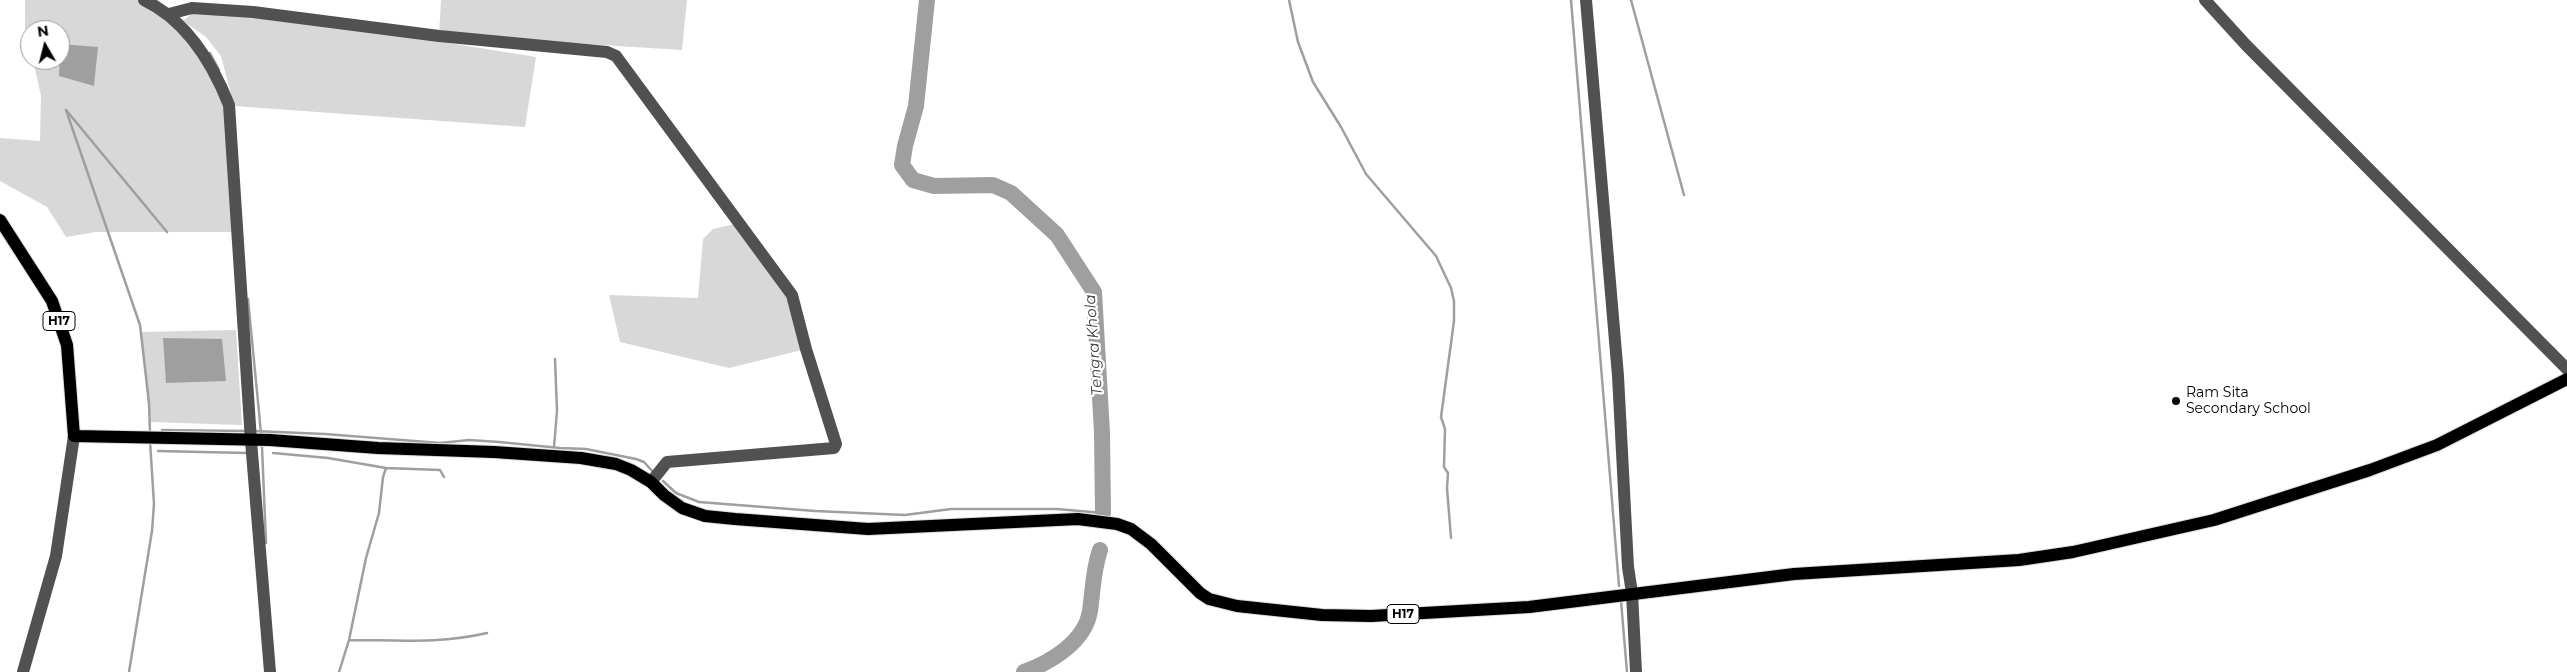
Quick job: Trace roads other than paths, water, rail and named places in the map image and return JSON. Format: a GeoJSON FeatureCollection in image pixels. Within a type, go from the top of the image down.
{"type":"FeatureCollection","features":[{"type":"Feature","properties":{"kind":"main road","name":"H17"},"geometry":{"type":"LineString","coordinates":[[0,220],[52,301],[67,345],[74,436],[270,440],[378,448],[494,452],[580,458],[616,464],[652,482],[664,495],[682,508],[705,516],[735,520],[868,529],[1078,519],[1117,524],[1131,529],[1151,544],[1200,593],[1209,599],[1237,606],[1322,616],[1371,616],[1528,607],[1794,574],[2048,557],[2214,520],[2370,470],[2437,445],[2567,379]]}},
{"type":"Feature","properties":{"kind":"street"},"geometry":{"type":"LineString","coordinates":[[144,0],[169,14],[201,50],[213,69],[229,105],[251,440],[270,672]]}},
{"type":"Feature","properties":{"kind":"street"},"geometry":{"type":"LineString","coordinates":[[1586,0],[1618,376],[1628,567],[1632,593],[1636,672]]}},
{"type":"Feature","properties":{"kind":"street"},"geometry":{"type":"LineString","coordinates":[[2205,0],[2246,45],[2567,369]]}},
{"type":"Feature","properties":{"kind":"street"},"geometry":{"type":"LineString","coordinates":[[169,14],[192,8],[253,12],[439,36],[607,52],[616,56],[792,295],[806,349],[836,444],[834,448],[667,462],[652,482]]}},
{"type":"Feature","properties":{"kind":"street"},"geometry":{"type":"LineString","coordinates":[[23,672],[56,556],[74,436]]}},
{"type":"Feature","properties":{"kind":"waterway","name":"Tengra Khola"},"geometry":{"type":"LineString","coordinates":[[927,0],[916,106],[902,165],[913,180],[934,186],[993,185],[1011,193],[1057,235],[1094,292],[1102,433],[1103,513]]}},
{"type":"Feature","properties":{"kind":"waterway"},"geometry":{"type":"LineString","coordinates":[[1289,0],[1298,42],[1313,82],[1341,127],[1366,174],[1436,256],[1451,288],[1454,301],[1454,321],[1441,417],[1445,429],[1444,467],[1448,473],[1447,488],[1451,538]]}},
{"type":"Feature","properties":{"kind":"waterway"},"geometry":{"type":"LineString","coordinates":[[1571,0],[1619,586]]}},
{"type":"Feature","properties":{"kind":"waterway"},"geometry":{"type":"LineString","coordinates":[[1631,0],[1684,195]]}},
{"type":"Feature","properties":{"kind":"waterway"},"geometry":{"type":"LineString","coordinates":[[210,53],[219,70]]}},
{"type":"Feature","properties":{"kind":"waterway"},"geometry":{"type":"LineString","coordinates":[[150,433],[149,403],[140,325],[66,110],[167,232]]}},
{"type":"Feature","properties":{"kind":"waterway"},"geometry":{"type":"LineString","coordinates":[[248,299],[261,433]]}},
{"type":"Feature","properties":{"kind":"waterway"},"geometry":{"type":"LineString","coordinates":[[554,447],[557,411],[555,359]]}},
{"type":"Feature","properties":{"kind":"waterway"},"geometry":{"type":"LineString","coordinates":[[162,430],[246,431]]}},
{"type":"Feature","properties":{"kind":"waterway"},"geometry":{"type":"LineString","coordinates":[[254,431],[325,434],[440,443],[469,440],[586,449],[636,459],[644,462],[653,472]]}},
{"type":"Feature","properties":{"kind":"waterway"},"geometry":{"type":"LineString","coordinates":[[129,672],[152,531],[154,504],[150,441]]}},
{"type":"Feature","properties":{"kind":"waterway"},"geometry":{"type":"LineString","coordinates":[[262,447],[266,543]]}},
{"type":"Feature","properties":{"kind":"waterway"},"geometry":{"type":"LineString","coordinates":[[158,451],[246,453]]}},
{"type":"Feature","properties":{"kind":"waterway"},"geometry":{"type":"LineString","coordinates":[[273,453],[328,458],[386,468],[440,470],[444,477]]}},
{"type":"Feature","properties":{"kind":"waterway"},"geometry":{"type":"LineString","coordinates":[[339,672],[349,640],[366,558],[379,513],[383,477],[386,468]]}},
{"type":"Feature","properties":{"kind":"waterway"},"geometry":{"type":"LineString","coordinates":[[663,481],[676,493],[699,502],[815,511],[905,515],[951,509],[1057,509],[1103,513]]}},
{"type":"Feature","properties":{"kind":"waterway"},"geometry":{"type":"LineString","coordinates":[[1024,672],[1045,663],[1065,649],[1081,632],[1087,622],[1090,611],[1100,550]]}},
{"type":"Feature","properties":{"kind":"waterway"},"geometry":{"type":"LineString","coordinates":[[1621,601],[1627,672]]}},
{"type":"Feature","properties":{"kind":"waterway"},"geometry":{"type":"LineString","coordinates":[[349,640],[436,640],[487,633]]}},
{"type":"Feature","properties":{"kind":"place","name":"Ram Sita Secondary School"},"geometry":{"type":"Point","coordinates":[2176,401]}}]}
